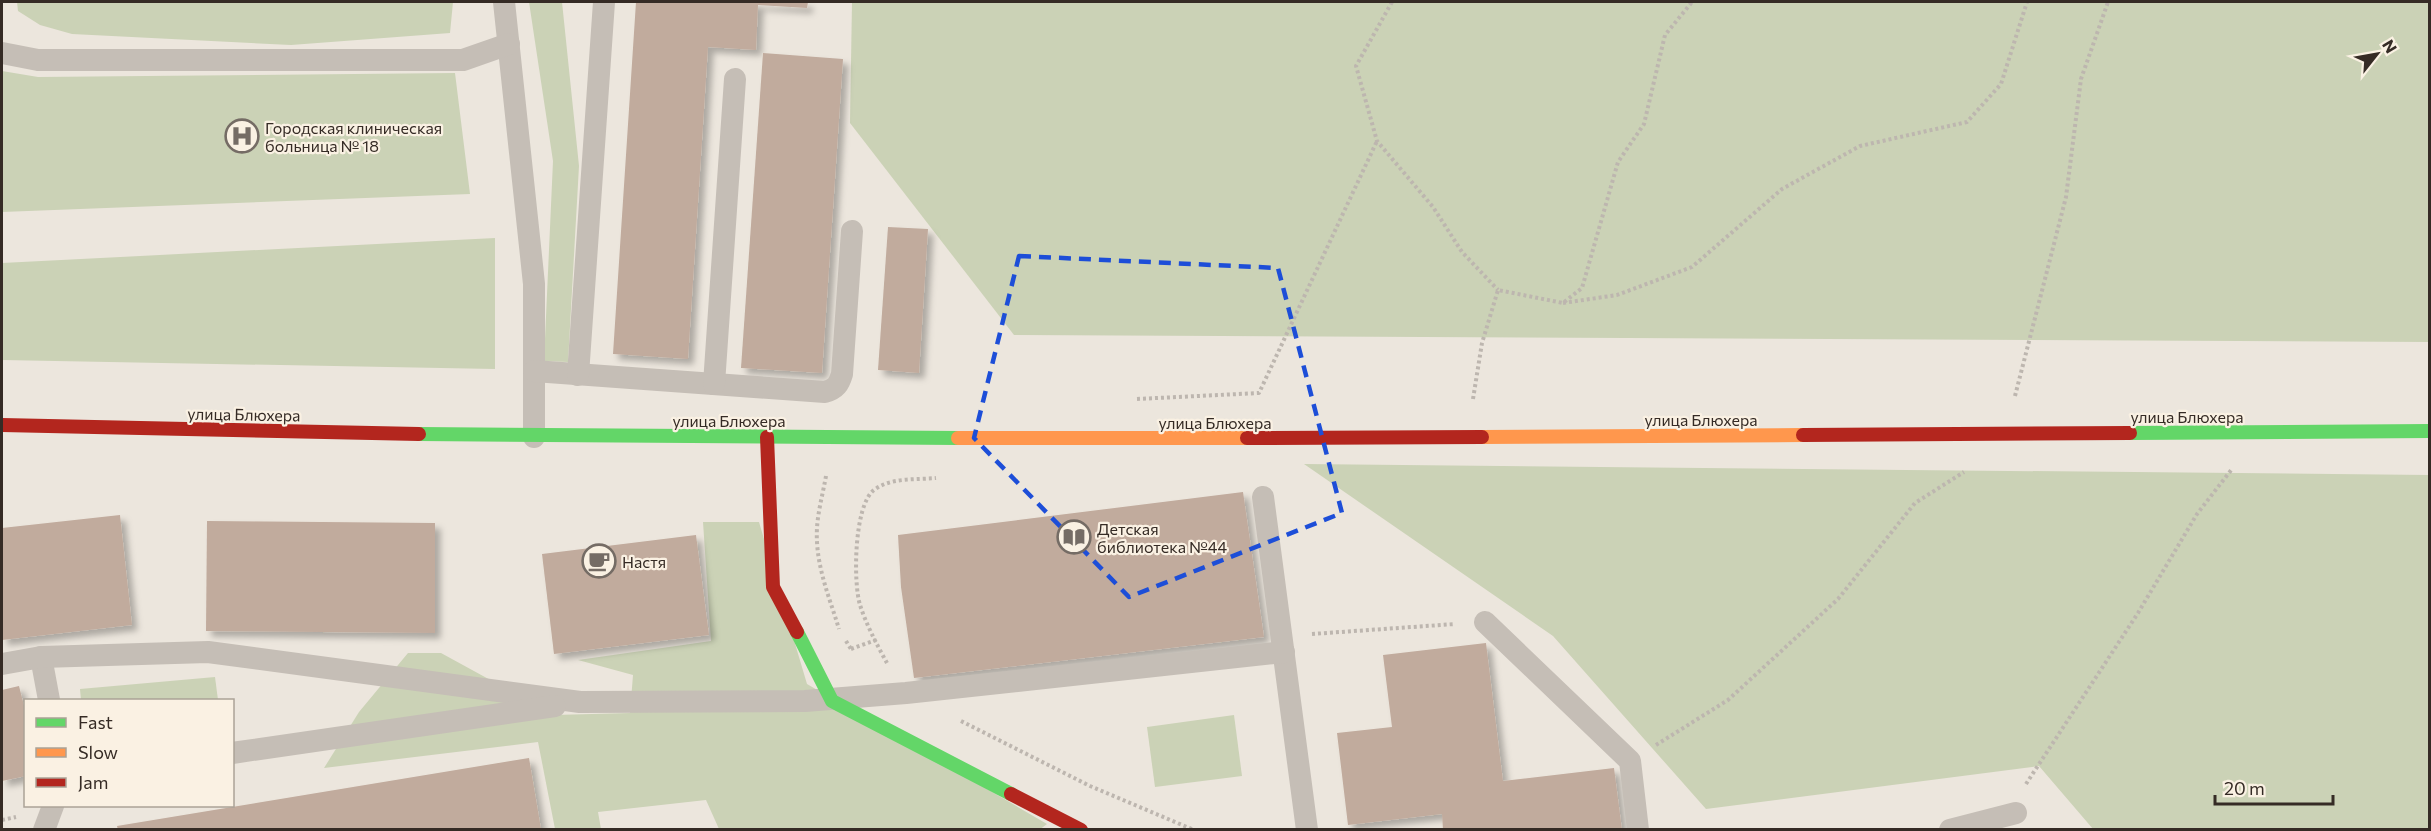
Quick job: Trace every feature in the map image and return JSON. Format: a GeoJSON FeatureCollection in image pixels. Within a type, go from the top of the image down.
{"type":"FeatureCollection","features":[{"type":"Feature","properties":{"kind":"street","name":"улица Блюхера"},"geometry":{"type":"LineString","coordinates":[[2,425],[534,437],[1100,439],[2430,431]]}},
{"type":"Feature","properties":{"kind":"street"},"geometry":{"type":"LineString","coordinates":[[767,437],[773,586],[832,700],[1074,828]]}},
{"type":"Feature","properties":{"kind":"lane"},"geometry":{"type":"LineString","coordinates":[[504,2],[534,284],[534,437]]}},
{"type":"Feature","properties":{"kind":"lane"},"geometry":{"type":"LineString","coordinates":[[579,375],[604,2]]}},
{"type":"Feature","properties":{"kind":"lane"},"geometry":{"type":"LineString","coordinates":[[2,53],[38,60],[463,60],[509,44]]}},
{"type":"Feature","properties":{"kind":"lane"},"geometry":{"type":"LineString","coordinates":[[714,384],[735,79]]}},
{"type":"Feature","properties":{"kind":"lane"},"geometry":{"type":"LineString","coordinates":[[534,372],[825,392],[839,384],[852,231]]}},
{"type":"Feature","properties":{"kind":"lane"},"geometry":{"type":"LineString","coordinates":[[1263,497],[1307,830]]}},
{"type":"Feature","properties":{"kind":"lane"},"geometry":{"type":"LineString","coordinates":[[1485,622],[1630,761],[1638,830]]}},
{"type":"Feature","properties":{"kind":"lane"},"geometry":{"type":"LineString","coordinates":[[234,753],[580,702],[832,700],[906,693],[1283,644]]}},
{"type":"Feature","properties":{"kind":"lane"},"geometry":{"type":"LineString","coordinates":[[2,664],[41,657],[208,652],[580,702]]}},
{"type":"Feature","properties":{"kind":"lane"},"geometry":{"type":"LineString","coordinates":[[41,657],[50,699]]}},
{"type":"Feature","properties":{"kind":"lane"},"geometry":{"type":"LineString","coordinates":[[44,830],[53,807]]}},
{"type":"Feature","properties":{"kind":"lane"},"geometry":{"type":"LineString","coordinates":[[1950,830],[2016,813]]}},
{"type":"Feature","properties":{"kind":"path"},"geometry":{"type":"LineString","coordinates":[[1392,2],[1356,66],[1377,141],[1433,207],[1462,252],[1498,290],[1563,303],[1617,295],[1692,267],[1782,189],[1860,146],[1966,122],[2001,84],[2027,2]]}},
{"type":"Feature","properties":{"kind":"path"},"geometry":{"type":"LineString","coordinates":[[1563,303],[1582,288],[1618,162],[1644,124],[1665,35],[1692,2]]}},
{"type":"Feature","properties":{"kind":"path"},"geometry":{"type":"LineString","coordinates":[[2007,433],[2025,351],[2066,197],[2081,79],[2108,2]]}},
{"type":"Feature","properties":{"kind":"path"},"geometry":{"type":"LineString","coordinates":[[1259,393],[1377,141]]}},
{"type":"Feature","properties":{"kind":"path"},"geometry":{"type":"LineString","coordinates":[[1467,437],[1482,343],[1498,290]]}},
{"type":"Feature","properties":{"kind":"path"},"geometry":{"type":"LineString","coordinates":[[1630,761],[1728,700],[1838,599],[1915,503],[1972,467]]}},
{"type":"Feature","properties":{"kind":"path"},"geometry":{"type":"LineString","coordinates":[[2016,813],[2028,778],[2138,613],[2197,514],[2233,468]]}},
{"type":"Feature","properties":{"kind":"path"},"geometry":{"type":"LineString","coordinates":[[826,475],[817,528],[818,557],[823,582],[840,631],[851,649]]}},
{"type":"Feature","properties":{"kind":"path"},"geometry":{"type":"LineString","coordinates":[[906,693],[885,661],[860,604],[855,556],[863,512],[872,491],[890,482],[938,478]]}},
{"type":"Feature","properties":{"kind":"path"},"geometry":{"type":"LineString","coordinates":[[1283,644],[1485,622]]}},
{"type":"Feature","properties":{"kind":"path"},"geometry":{"type":"LineString","coordinates":[[957,719],[1090,786],[1194,830]]}},
{"type":"Feature","properties":{"kind":"highlighted area"},"geometry":{"type":"Polygon","coordinates":[[[1019,256],[1278,268],[1342,513],[1129,597],[974,438],[1019,256]]]}},
{"type":"Feature","properties":{"kind":"green space"},"geometry":{"type":"Polygon","coordinates":[[[17,2],[453,2],[450,33],[291,45],[72,34],[40,25],[18,11],[17,2]]]}},
{"type":"Feature","properties":{"kind":"green space"},"geometry":{"type":"Polygon","coordinates":[[[529,2],[562,2],[579,166],[568,362],[544,361],[553,161],[529,2]]]}},
{"type":"Feature","properties":{"kind":"green space"},"geometry":{"type":"Polygon","coordinates":[[[852,2],[2429,2],[2429,342],[1014,335],[850,123],[852,2]]]}},
{"type":"Feature","properties":{"kind":"green space"},"geometry":{"type":"Polygon","coordinates":[[[2,71],[38,77],[455,73],[470,194],[2,212],[2,71]]]}},
{"type":"Feature","properties":{"kind":"green space"},"geometry":{"type":"Polygon","coordinates":[[[495,238],[495,369],[2,360],[2,263],[495,238]]]}},
{"type":"Feature","properties":{"kind":"green space"},"geometry":{"type":"Polygon","coordinates":[[[1304,464],[2429,475],[2429,829],[2093,829],[2039,766],[1706,809],[1553,636],[1304,464]]]}},
{"type":"Feature","properties":{"kind":"green space"},"geometry":{"type":"Polygon","coordinates":[[[703,522],[759,522],[807,684],[1047,824],[1039,830],[719,829],[706,800],[598,812],[601,829],[555,829],[538,742],[324,768],[359,712],[408,653],[441,653],[554,715],[630,713],[633,675],[578,660],[711,641],[703,522]]]}},
{"type":"Feature","properties":{"kind":"green space"},"geometry":{"type":"Polygon","coordinates":[[[215,677],[218,699],[81,699],[80,689],[215,677]]]}},
{"type":"Feature","properties":{"kind":"green space"},"geometry":{"type":"Polygon","coordinates":[[[1234,715],[1242,776],[1155,787],[1147,727],[1234,715]]]}},
{"type":"Feature","properties":{"kind":"building"},"geometry":{"type":"Polygon","coordinates":[[[636,2],[808,2],[807,8],[758,5],[756,50],[708,47],[688,359],[613,354],[636,2]]]}},
{"type":"Feature","properties":{"kind":"building"},"geometry":{"type":"Polygon","coordinates":[[[763,53],[843,59],[822,373],[741,368],[763,53]]]}},
{"type":"Feature","properties":{"kind":"building"},"geometry":{"type":"Polygon","coordinates":[[[888,227],[928,229],[919,373],[878,370],[888,227]]]}},
{"type":"Feature","properties":{"kind":"building"},"geometry":{"type":"Polygon","coordinates":[[[1243,492],[1264,637],[914,678],[901,587],[898,535],[1243,492]]]}},
{"type":"Feature","properties":{"kind":"building"},"geometry":{"type":"Polygon","coordinates":[[[120,515],[132,625],[2,640],[2,528],[120,515]]]}},
{"type":"Feature","properties":{"kind":"building"},"geometry":{"type":"Polygon","coordinates":[[[207,521],[435,523],[435,633],[206,631],[207,521]]]}},
{"type":"Feature","properties":{"kind":"building"},"geometry":{"type":"Polygon","coordinates":[[[696,535],[709,635],[554,654],[542,554],[696,535]]]}},
{"type":"Feature","properties":{"kind":"building"},"geometry":{"type":"Polygon","coordinates":[[[1486,643],[1503,781],[1614,768],[1622,830],[1443,830],[1442,814],[1348,825],[1337,733],[1392,727],[1383,655],[1486,643]]]}},
{"type":"Feature","properties":{"kind":"building"},"geometry":{"type":"Polygon","coordinates":[[[19,686],[24,706],[24,776],[2,781],[2,690],[19,686]]]}},
{"type":"Feature","properties":{"kind":"building"},"geometry":{"type":"Polygon","coordinates":[[[529,758],[541,829],[118,830],[117,826],[529,758]]]}},
{"type":"Feature","properties":{"kind":"traffic: fast"},"geometry":{"type":"LineString","coordinates":[[2130,433],[2430,431]]}},
{"type":"Feature","properties":{"kind":"traffic: fast"},"geometry":{"type":"LineString","coordinates":[[419,434],[958,438]]}},
{"type":"Feature","properties":{"kind":"traffic: fast"},"geometry":{"type":"LineString","coordinates":[[797,632],[832,701],[1011,794]]}},
{"type":"Feature","properties":{"kind":"traffic: slow"},"geometry":{"type":"LineString","coordinates":[[1482,437],[1803,435]]}},
{"type":"Feature","properties":{"kind":"traffic: slow"},"geometry":{"type":"LineString","coordinates":[[958,438],[1247,438]]}},
{"type":"Feature","properties":{"kind":"traffic: jam"},"geometry":{"type":"LineString","coordinates":[[2,425],[419,434]]}},
{"type":"Feature","properties":{"kind":"traffic: jam"},"geometry":{"type":"LineString","coordinates":[[1803,435],[2130,433]]}},
{"type":"Feature","properties":{"kind":"traffic: jam"},"geometry":{"type":"LineString","coordinates":[[767,437],[773,587],[797,632]]}},
{"type":"Feature","properties":{"kind":"traffic: jam"},"geometry":{"type":"LineString","coordinates":[[1247,438],[1482,437]]}},
{"type":"Feature","properties":{"kind":"traffic: jam"},"geometry":{"type":"LineString","coordinates":[[1011,794],[1081,830]]}},
{"type":"Feature","properties":{"kind":"place","name":"Городская клиническая больница № 18"},"geometry":{"type":"Point","coordinates":[242,136]}},
{"type":"Feature","properties":{"kind":"place","name":"Детская библиотека №44"},"geometry":{"type":"Point","coordinates":[1074,537]}},
{"type":"Feature","properties":{"kind":"place","name":"Настя"},"geometry":{"type":"Point","coordinates":[599,561]}}]}
